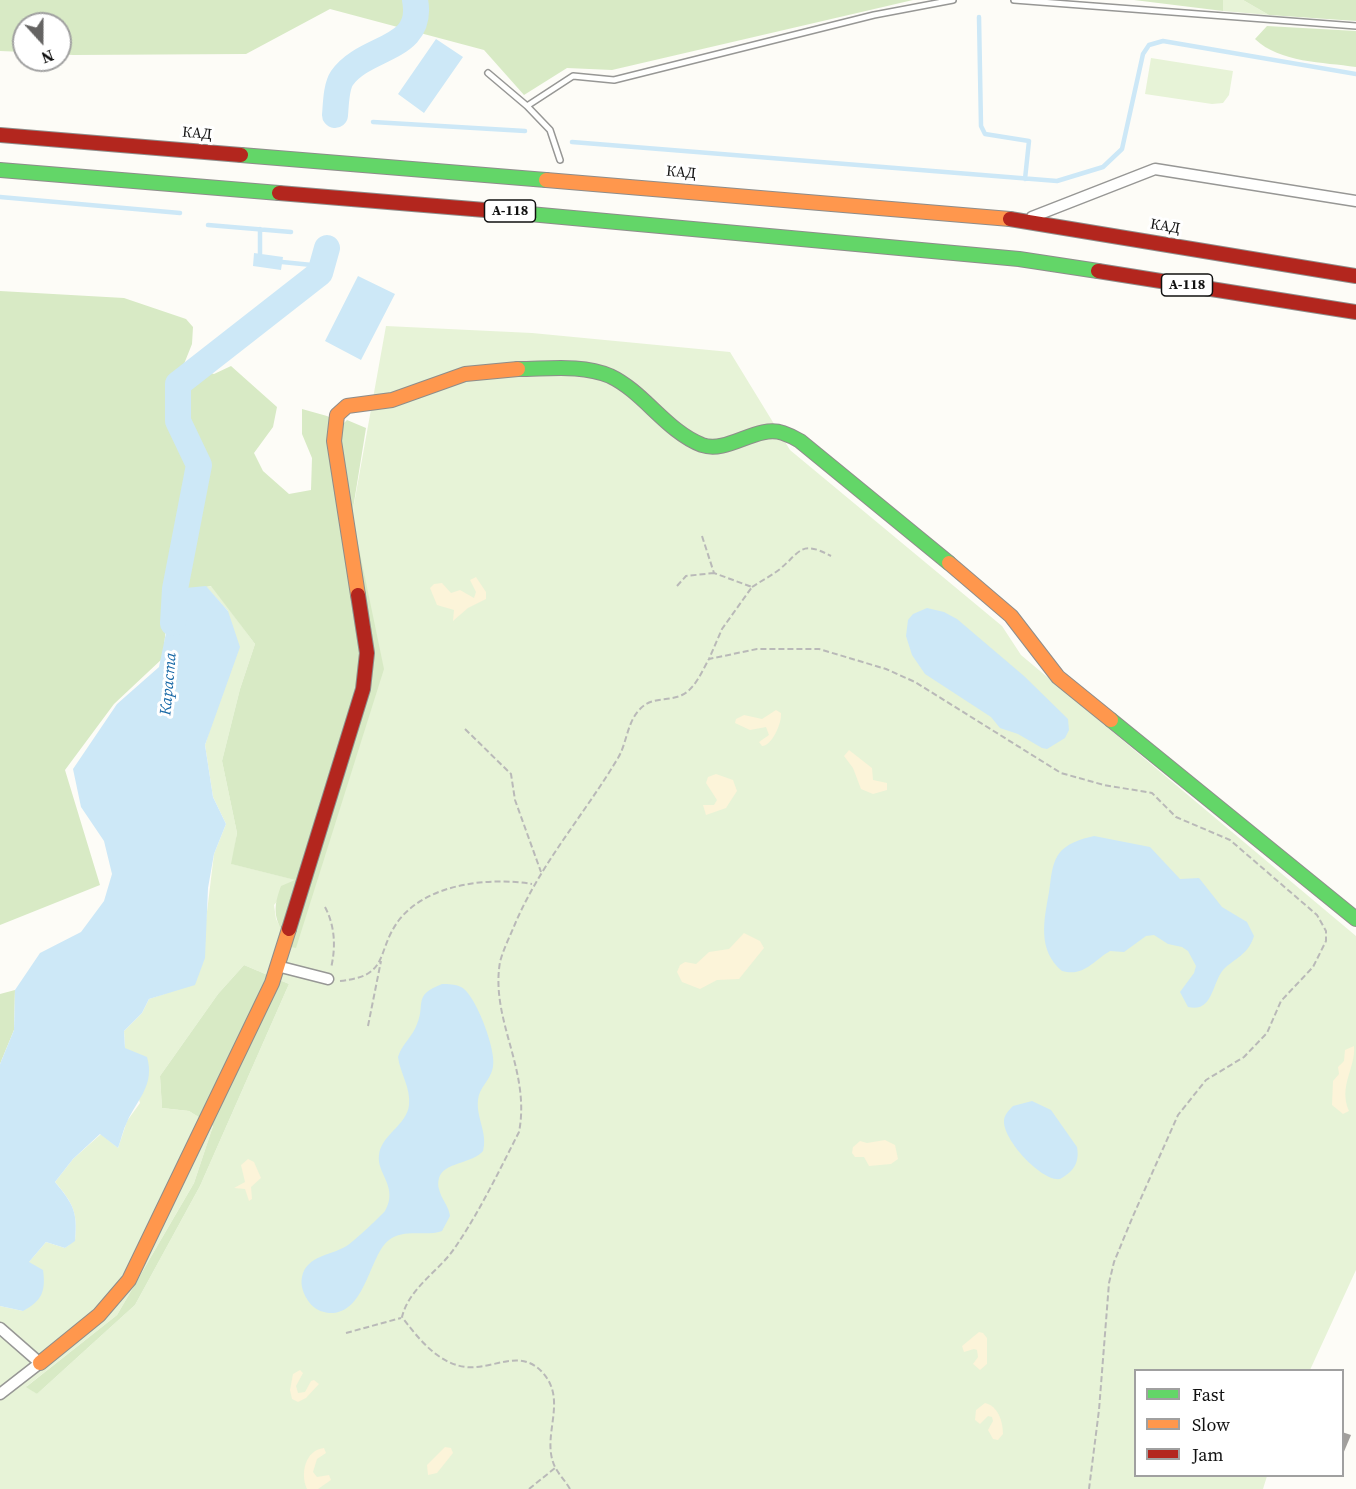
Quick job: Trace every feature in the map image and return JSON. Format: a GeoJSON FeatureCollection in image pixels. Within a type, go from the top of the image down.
{"type":"FeatureCollection","features":[{"type":"Feature","properties":{"kind":"main road","name":"КАД"},"geometry":{"type":"LineString","coordinates":[[0,135],[1026,220],[1356,276]]}},
{"type":"Feature","properties":{"kind":"main road","name":"А-118"},"geometry":{"type":"LineString","coordinates":[[0,170],[852,242],[1019,259],[1356,312]]}},
{"type":"Feature","properties":{"kind":"main road"},"geometry":{"type":"LineString","coordinates":[[40,1363],[81,1333],[112,1305],[129,1280],[188,1164],[272,983],[363,688],[368,653],[336,467],[334,441],[337,415],[347,406],[392,400],[447,379],[501,370],[594,371],[611,378],[631,391],[661,418],[703,445],[716,446],[768,432],[782,432],[800,441],[1010,614],[1058,677],[1356,919]]}},
{"type":"Feature","properties":{"kind":"street"},"geometry":{"type":"LineString","coordinates":[[1026,220],[1155,169],[1356,201]]}},
{"type":"Feature","properties":{"kind":"street"},"geometry":{"type":"LineString","coordinates":[[277,966],[328,979]]}},
{"type":"Feature","properties":{"kind":"street"},"geometry":{"type":"LineString","coordinates":[[0,1328],[40,1363],[0,1394]]}},
{"type":"Feature","properties":{"kind":"lane"},"geometry":{"type":"LineString","coordinates":[[527,106],[573,76],[614,80],[874,15],[953,0]]}},
{"type":"Feature","properties":{"kind":"lane"},"geometry":{"type":"LineString","coordinates":[[1014,0],[1356,26]]}},
{"type":"Feature","properties":{"kind":"lane"},"geometry":{"type":"LineString","coordinates":[[488,73],[527,106],[550,130],[560,160]]}},
{"type":"Feature","properties":{"kind":"path"},"geometry":{"type":"LineString","coordinates":[[702,536],[714,573]]}},
{"type":"Feature","properties":{"kind":"path"},"geometry":{"type":"LineString","coordinates":[[402,1317],[413,1294],[454,1248],[519,1132],[523,1113],[522,1090],[505,1023],[500,981],[501,962],[533,884],[614,764],[639,709],[655,699],[683,695],[693,686],[723,629],[752,587],[778,571],[801,549],[813,548],[831,556]]}},
{"type":"Feature","properties":{"kind":"path"},"geometry":{"type":"LineString","coordinates":[[677,586],[681,580],[692,574],[714,573],[752,587]]}},
{"type":"Feature","properties":{"kind":"path"},"geometry":{"type":"LineString","coordinates":[[709,659],[757,649],[819,650],[850,657],[915,682],[1061,772],[1104,785],[1152,793],[1176,817],[1230,840],[1276,881],[1304,901],[1317,915],[1326,931],[1326,941],[1313,967],[1281,1001],[1262,1039],[1244,1057],[1206,1080],[1178,1114],[1137,1206],[1114,1262],[1109,1283],[1099,1410],[1089,1489]]}},
{"type":"Feature","properties":{"kind":"path"},"geometry":{"type":"LineString","coordinates":[[465,729],[511,774],[515,800],[541,872]]}},
{"type":"Feature","properties":{"kind":"path"},"geometry":{"type":"LineString","coordinates":[[368,1026],[382,960],[399,921],[424,901],[466,884],[488,879],[533,884]]}},
{"type":"Feature","properties":{"kind":"path"},"geometry":{"type":"LineString","coordinates":[[325,907],[331,919],[334,952],[328,979],[354,980],[372,973],[382,960]]}},
{"type":"Feature","properties":{"kind":"path"},"geometry":{"type":"LineString","coordinates":[[346,1334],[368,1325],[402,1317]]}},
{"type":"Feature","properties":{"kind":"path"},"geometry":{"type":"LineString","coordinates":[[402,1317],[422,1343],[436,1354],[458,1365],[478,1366],[512,1359],[530,1362],[538,1368],[550,1381],[554,1398],[552,1453],[555,1467],[570,1489]]}},
{"type":"Feature","properties":{"kind":"path"},"geometry":{"type":"LineString","coordinates":[[529,1489],[555,1467]]}},
{"type":"Feature","properties":{"kind":"green space"},"geometry":{"type":"Polygon","coordinates":[[[0,0],[913,0],[612,70],[567,68],[524,95],[484,50],[330,9],[246,54],[72,55],[72,12],[12,12],[12,52],[0,51],[0,0]]]}},
{"type":"Feature","properties":{"kind":"green space"},"geometry":{"type":"Polygon","coordinates":[[[1134,0],[1223,0],[1223,11],[1134,0]]]}},
{"type":"Feature","properties":{"kind":"green space"},"geometry":{"type":"Polygon","coordinates":[[[1223,0],[1243,0],[1269,15],[1223,11],[1223,0]]]}},
{"type":"Feature","properties":{"kind":"green space"},"geometry":{"type":"Polygon","coordinates":[[[1243,0],[1356,0],[1356,21],[1269,15],[1243,0]]]}},
{"type":"Feature","properties":{"kind":"green space"},"geometry":{"type":"Polygon","coordinates":[[[1267,26],[1356,31],[1356,67],[1302,60],[1277,53],[1255,39],[1267,26]]]}},
{"type":"Feature","properties":{"kind":"green space"},"geometry":{"type":"Polygon","coordinates":[[[1151,58],[1233,71],[1229,95],[1223,103],[1212,104],[1145,94],[1151,58]]]}},
{"type":"Feature","properties":{"kind":"green space"},"geometry":{"type":"Polygon","coordinates":[[[0,291],[124,298],[186,319],[193,327],[192,344],[184,364],[214,374],[231,366],[277,407],[273,427],[254,453],[263,471],[289,494],[311,490],[312,458],[302,434],[302,409],[327,416],[343,424],[347,420],[366,428],[352,515],[384,669],[296,948],[291,947],[286,938],[276,911],[281,886],[295,880],[231,864],[237,833],[222,761],[240,689],[255,644],[211,586],[169,594],[163,658],[114,704],[65,770],[100,885],[0,925],[0,291]]]}},
{"type":"Feature","properties":{"kind":"green space"},"geometry":{"type":"Polygon","coordinates":[[[386,326],[532,333],[730,352],[790,450],[1002,626],[1021,655],[1356,936],[1356,1270],[1310,1369],[1134,1369],[1134,1477],[1267,1477],[1263,1489],[0,1489],[0,1306],[23,1311],[28,1263],[46,1242],[65,1248],[75,1240],[76,1222],[73,1209],[55,1182],[73,1159],[101,1134],[118,1148],[127,1121],[140,1103],[125,1048],[124,1031],[142,1013],[149,999],[170,992],[206,920],[214,854],[226,824],[213,797],[205,745],[220,698],[228,611],[206,587],[212,586],[255,644],[240,689],[222,761],[237,833],[232,864],[296,880],[274,905],[276,919],[291,947],[352,515],[386,326]],[[244,965],[218,994],[160,1076],[162,1108],[189,1111],[213,1126],[194,1183],[117,1315],[27,1386],[37,1394],[135,1305],[200,1186],[289,984],[244,965]]]}},
{"type":"Feature","properties":{"kind":"green space"},"geometry":{"type":"Polygon","coordinates":[[[244,965],[289,984],[200,1186],[135,1305],[37,1394],[26,1387],[117,1315],[194,1183],[213,1126],[189,1111],[162,1108],[160,1076],[218,994],[244,965]]]}},
{"type":"Feature","properties":{"kind":"green space"},"geometry":{"type":"Polygon","coordinates":[[[15,990],[14,1030],[0,1064],[0,994],[15,990]]]}},
{"type":"Feature","properties":{"kind":"sand"},"geometry":{"type":"Polygon","coordinates":[[[476,577],[486,592],[486,599],[468,608],[453,621],[454,610],[437,605],[430,588],[434,584],[442,583],[451,593],[460,590],[474,598],[476,592],[470,580],[476,577]]]}},
{"type":"Feature","properties":{"kind":"sand"},"geometry":{"type":"Polygon","coordinates":[[[776,710],[781,713],[780,722],[773,738],[766,745],[762,746],[759,742],[769,735],[766,727],[750,730],[735,723],[736,719],[744,715],[762,719],[776,710]]]}},
{"type":"Feature","properties":{"kind":"sand"},"geometry":{"type":"Polygon","coordinates":[[[849,750],[872,768],[873,780],[887,783],[887,790],[873,794],[861,789],[853,768],[844,756],[849,750]]]}},
{"type":"Feature","properties":{"kind":"sand"},"geometry":{"type":"Polygon","coordinates":[[[716,774],[733,780],[737,791],[726,808],[706,815],[703,805],[714,805],[717,800],[706,783],[708,777],[716,774]]]}},
{"type":"Feature","properties":{"kind":"sand"},"geometry":{"type":"Polygon","coordinates":[[[744,933],[760,941],[764,948],[739,979],[717,980],[700,989],[682,982],[677,972],[680,965],[685,962],[696,964],[709,952],[729,949],[744,933]]]}},
{"type":"Feature","properties":{"kind":"sand"},"geometry":{"type":"Polygon","coordinates":[[[1354,1046],[1353,1062],[1345,1093],[1349,1111],[1343,1114],[1332,1105],[1333,1081],[1339,1074],[1338,1067],[1344,1061],[1345,1050],[1354,1046]]]}},
{"type":"Feature","properties":{"kind":"sand"},"geometry":{"type":"Polygon","coordinates":[[[885,1140],[895,1145],[898,1159],[891,1164],[869,1166],[864,1157],[855,1157],[852,1153],[853,1147],[860,1141],[867,1143],[885,1140]]]}},
{"type":"Feature","properties":{"kind":"sand"},"geometry":{"type":"Polygon","coordinates":[[[248,1159],[254,1162],[261,1178],[251,1187],[252,1199],[249,1201],[245,1189],[234,1188],[245,1182],[241,1165],[248,1159]]]}},
{"type":"Feature","properties":{"kind":"sand"},"geometry":{"type":"Polygon","coordinates":[[[979,1332],[987,1338],[987,1364],[980,1370],[973,1364],[978,1357],[977,1350],[964,1352],[962,1346],[979,1332]]]}},
{"type":"Feature","properties":{"kind":"sand"},"geometry":{"type":"Polygon","coordinates":[[[300,1370],[303,1373],[296,1386],[298,1393],[305,1392],[311,1381],[314,1380],[319,1384],[306,1398],[298,1402],[292,1399],[290,1390],[293,1374],[300,1370]]]}},
{"type":"Feature","properties":{"kind":"sand"},"geometry":{"type":"Polygon","coordinates":[[[985,1403],[993,1407],[1001,1419],[1003,1434],[998,1440],[993,1439],[988,1430],[993,1421],[992,1417],[988,1416],[980,1424],[975,1420],[976,1410],[985,1403]]]}},
{"type":"Feature","properties":{"kind":"sand"},"geometry":{"type":"Polygon","coordinates":[[[445,1447],[451,1448],[453,1453],[437,1473],[428,1475],[427,1465],[445,1447]]]}},
{"type":"Feature","properties":{"kind":"sand"},"geometry":{"type":"Polygon","coordinates":[[[324,1448],[326,1453],[317,1459],[313,1472],[317,1477],[329,1475],[331,1480],[318,1489],[307,1489],[304,1470],[308,1458],[312,1453],[324,1448]]]}},
{"type":"Feature","properties":{"kind":"water"},"geometry":{"type":"Polygon","coordinates":[[[436,39],[463,57],[424,113],[398,94],[436,39]]]}},
{"type":"Feature","properties":{"kind":"water"},"geometry":{"type":"Polygon","coordinates":[[[254,253],[283,257],[281,270],[253,266],[254,253]]]}},
{"type":"Feature","properties":{"kind":"water"},"geometry":{"type":"Polygon","coordinates":[[[358,276],[395,294],[361,360],[325,341],[358,276]]]}},
{"type":"Feature","properties":{"kind":"water"},"geometry":{"type":"Polygon","coordinates":[[[206,586],[228,611],[240,647],[205,745],[213,797],[226,824],[214,854],[208,888],[205,958],[195,985],[149,999],[142,1013],[124,1031],[125,1048],[147,1057],[149,1076],[144,1091],[124,1128],[118,1148],[100,1134],[73,1159],[55,1182],[73,1208],[76,1222],[75,1241],[65,1248],[46,1242],[29,1262],[43,1270],[44,1284],[41,1295],[35,1303],[23,1311],[0,1306],[0,1064],[14,1030],[15,990],[40,953],[81,932],[104,901],[112,874],[104,841],[81,807],[73,769],[117,704],[159,667],[175,589],[206,586]]]}},
{"type":"Feature","properties":{"kind":"water"},"geometry":{"type":"Polygon","coordinates":[[[927,608],[944,612],[957,619],[1024,676],[1068,719],[1069,730],[1065,738],[1047,749],[1042,748],[1018,734],[1000,728],[991,717],[925,674],[912,655],[906,636],[908,620],[913,614],[927,608]]]}},
{"type":"Feature","properties":{"kind":"water"},"geometry":{"type":"Polygon","coordinates":[[[1094,836],[1150,847],[1180,879],[1199,878],[1222,907],[1247,922],[1254,936],[1248,948],[1223,970],[1211,996],[1202,1006],[1188,1007],[1180,992],[1194,973],[1196,966],[1188,951],[1168,944],[1154,935],[1146,936],[1124,952],[1110,951],[1088,967],[1076,972],[1062,971],[1054,963],[1046,944],[1044,924],[1054,864],[1065,847],[1094,836]]]}},
{"type":"Feature","properties":{"kind":"water"},"geometry":{"type":"Polygon","coordinates":[[[442,984],[456,985],[467,992],[484,1023],[492,1049],[492,1072],[480,1091],[478,1100],[484,1138],[483,1151],[470,1160],[447,1168],[442,1173],[439,1189],[450,1216],[442,1231],[395,1236],[382,1248],[359,1295],[351,1305],[341,1311],[329,1313],[320,1311],[307,1299],[302,1287],[302,1277],[309,1264],[321,1256],[348,1245],[385,1211],[390,1195],[379,1162],[379,1155],[384,1142],[404,1118],[409,1105],[398,1057],[415,1028],[423,996],[442,984]]]}},
{"type":"Feature","properties":{"kind":"water"},"geometry":{"type":"Polygon","coordinates":[[[1032,1101],[1051,1110],[1077,1147],[1074,1166],[1060,1179],[1052,1178],[1034,1167],[1017,1148],[1005,1129],[1004,1119],[1010,1109],[1032,1101]]]}},
{"type":"Feature","properties":{"kind":"building"},"geometry":{"type":"Polygon","coordinates":[[[1344,1433],[1351,1435],[1344,1452],[1344,1433]]]}},
{"type":"Feature","properties":{"kind":"waterway","name":"Караста"},"geometry":{"type":"LineString","coordinates":[[335,115],[337,91],[342,78],[352,67],[391,46],[411,29],[416,17],[415,0]]}},
{"type":"Feature","properties":{"kind":"waterway"},"geometry":{"type":"LineString","coordinates":[[979,17],[981,126],[985,134],[1029,141],[1025,179]]}},
{"type":"Feature","properties":{"kind":"waterway"},"geometry":{"type":"LineString","coordinates":[[572,142],[1057,181],[1103,167],[1122,149],[1143,54],[1149,45],[1163,41],[1356,74]]}},
{"type":"Feature","properties":{"kind":"waterway"},"geometry":{"type":"LineString","coordinates":[[373,122],[525,131]]}},
{"type":"Feature","properties":{"kind":"waterway"},"geometry":{"type":"LineString","coordinates":[[0,197],[180,213]]}},
{"type":"Feature","properties":{"kind":"waterway"},"geometry":{"type":"LineString","coordinates":[[208,225],[291,232]]}},
{"type":"Feature","properties":{"kind":"waterway"},"geometry":{"type":"LineString","coordinates":[[260,229],[260,254]]}},
{"type":"Feature","properties":{"kind":"waterway","name":"Караста"},"geometry":{"type":"LineString","coordinates":[[173,623],[175,589],[199,465],[178,421],[178,384],[320,273],[327,248]]}},
{"type":"Feature","properties":{"kind":"waterway"},"geometry":{"type":"LineString","coordinates":[[282,262],[322,266]]}},
{"type":"Feature","properties":{"kind":"traffic: fast"},"geometry":{"type":"LineString","coordinates":[[241,155],[546,180]]}},
{"type":"Feature","properties":{"kind":"traffic: fast"},"geometry":{"type":"LineString","coordinates":[[0,170],[279,193]]}},
{"type":"Feature","properties":{"kind":"traffic: fast"},"geometry":{"type":"LineString","coordinates":[[497,211],[1019,259],[1098,271]]}},
{"type":"Feature","properties":{"kind":"traffic: fast"},"geometry":{"type":"LineString","coordinates":[[518,369],[576,369],[610,376],[634,392],[677,431],[702,445],[722,446],[763,432],[773,431],[790,436],[800,441],[949,563]]}},
{"type":"Feature","properties":{"kind":"traffic: fast"},"geometry":{"type":"LineString","coordinates":[[1111,720],[1356,919]]}},
{"type":"Feature","properties":{"kind":"traffic: slow"},"geometry":{"type":"LineString","coordinates":[[546,180],[1010,219]]}},
{"type":"Feature","properties":{"kind":"traffic: slow"},"geometry":{"type":"LineString","coordinates":[[358,595],[334,441],[337,415],[347,406],[392,400],[465,374],[518,369]]}},
{"type":"Feature","properties":{"kind":"traffic: slow"},"geometry":{"type":"LineString","coordinates":[[949,563],[1011,616],[1058,677],[1111,720]]}},
{"type":"Feature","properties":{"kind":"traffic: slow"},"geometry":{"type":"LineString","coordinates":[[40,1363],[99,1315],[129,1280],[272,983],[289,929]]}},
{"type":"Feature","properties":{"kind":"traffic: jam"},"geometry":{"type":"LineString","coordinates":[[0,135],[241,155]]}},
{"type":"Feature","properties":{"kind":"traffic: jam"},"geometry":{"type":"LineString","coordinates":[[279,193],[497,211]]}},
{"type":"Feature","properties":{"kind":"traffic: jam"},"geometry":{"type":"LineString","coordinates":[[1010,219],[1356,276]]}},
{"type":"Feature","properties":{"kind":"traffic: jam"},"geometry":{"type":"LineString","coordinates":[[1098,271],[1356,312]]}},
{"type":"Feature","properties":{"kind":"traffic: jam"},"geometry":{"type":"LineString","coordinates":[[289,929],[363,689],[367,653],[358,595]]}}]}
